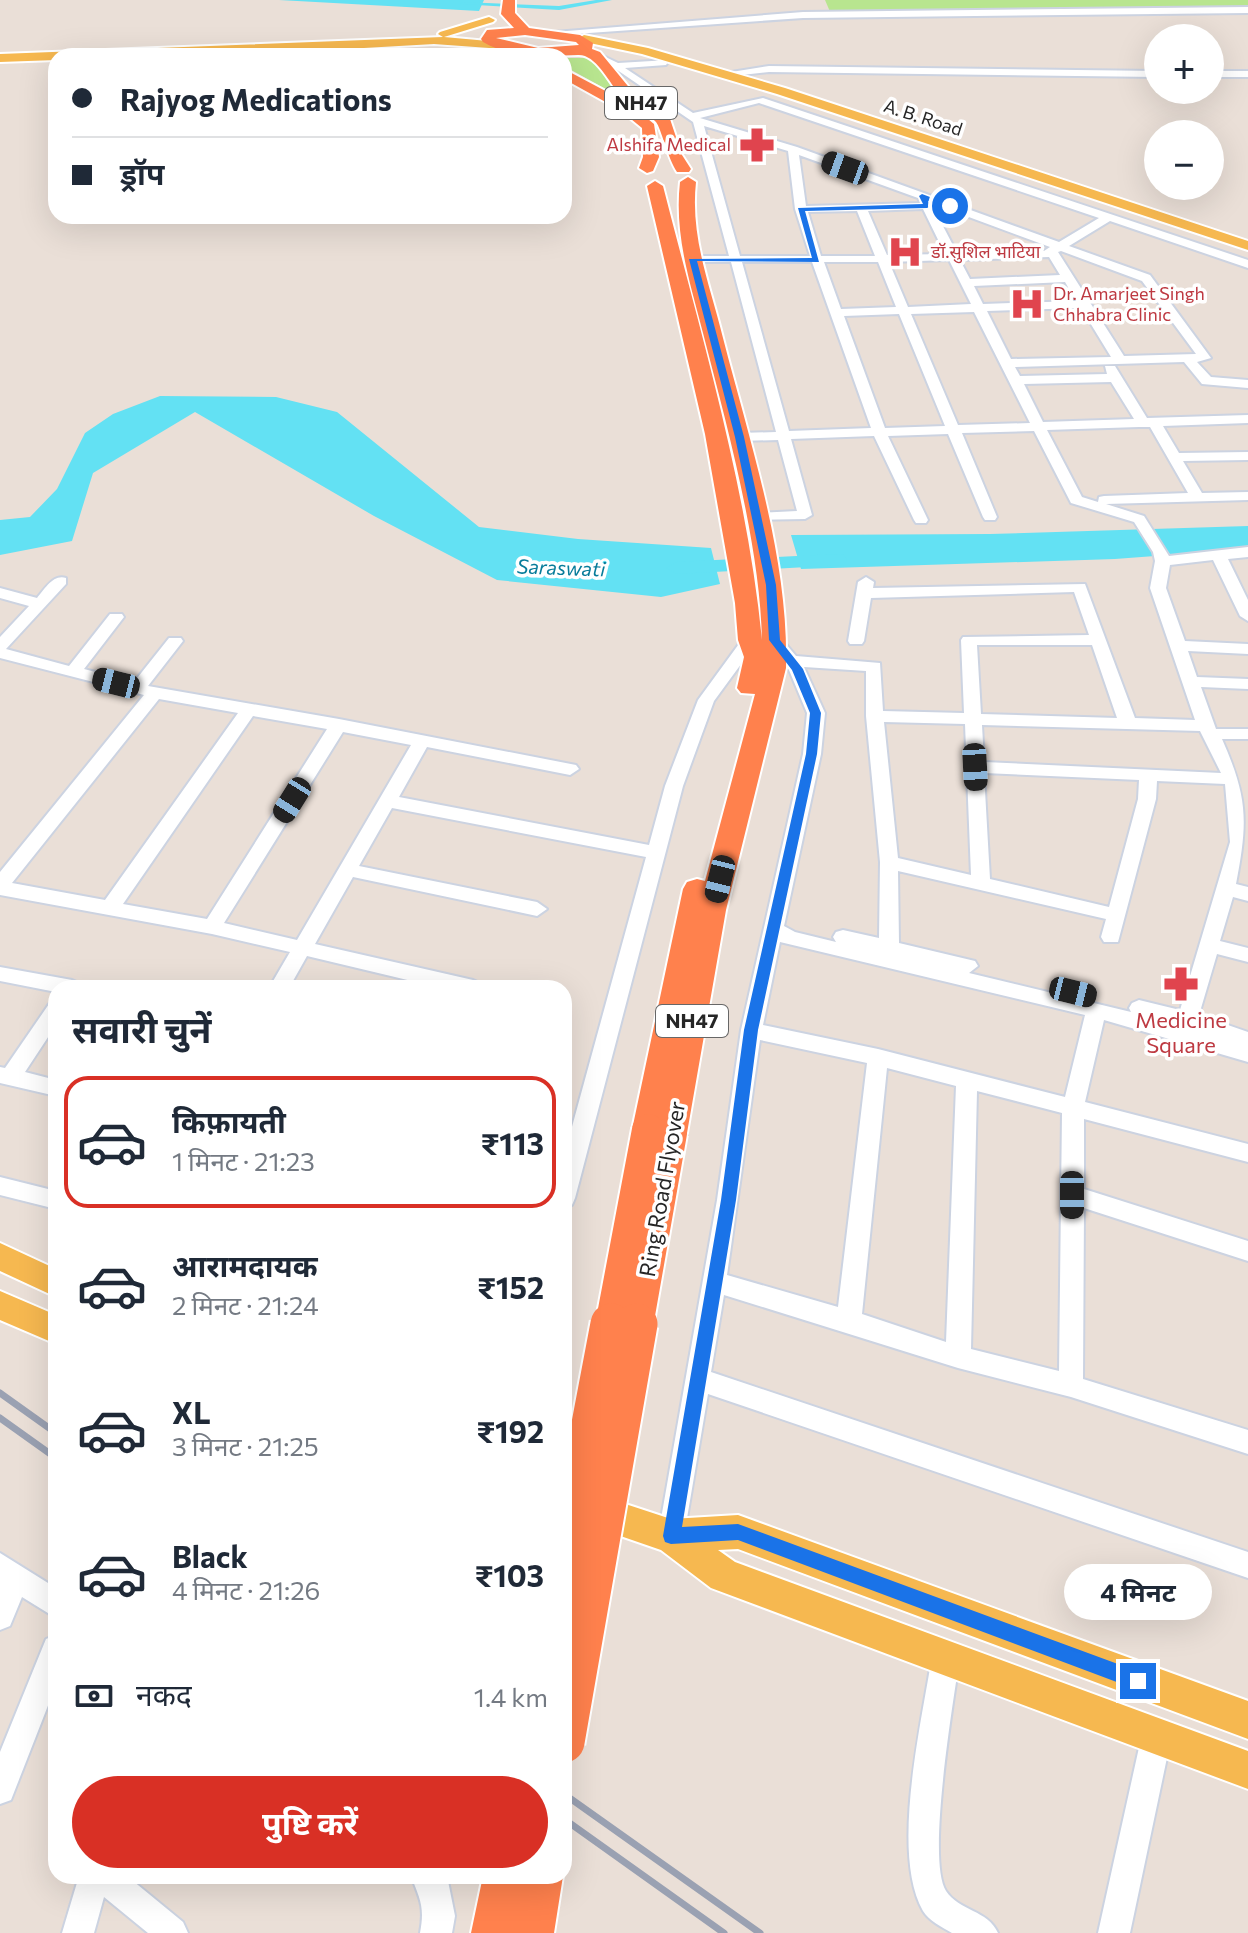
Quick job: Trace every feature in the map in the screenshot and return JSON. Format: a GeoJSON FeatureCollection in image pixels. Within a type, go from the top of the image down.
{"type":"FeatureCollection","features":[{"type":"Feature","properties":{"kind":"highway"},"geometry":{"type":"LineString","coordinates":[[509,5],[525,31]]}},
{"type":"Feature","properties":{"kind":"highway"},"geometry":{"type":"LineString","coordinates":[[492,24],[546,33],[585,46]]}},
{"type":"Feature","properties":{"kind":"highway"},"geometry":{"type":"LineString","coordinates":[[492,24],[523,48]]}},
{"type":"Feature","properties":{"kind":"highway"},"geometry":{"type":"LineString","coordinates":[[569,48],[585,46]]}},
{"type":"Feature","properties":{"kind":"highway","name":"NH47"},"geometry":{"type":"LineString","coordinates":[[585,46],[627,94],[665,122],[674,155],[686,175]]}},
{"type":"Feature","properties":{"kind":"highway"},"geometry":{"type":"LineString","coordinates":[[572,77],[625,107],[649,127],[651,177],[715,434],[733,540],[758,594]]}},
{"type":"Feature","properties":{"kind":"highway"},"geometry":{"type":"LineString","coordinates":[[651,177],[665,166],[686,175],[684,202],[693,259],[739,437],[758,526],[758,594]]}},
{"type":"Feature","properties":{"kind":"highway","name":"Ring Road Flyover"},"geometry":{"type":"LineString","coordinates":[[572,1535],[660,1132],[702,909],[774,668],[762,640],[758,594]]}},
{"type":"Feature","properties":{"kind":"highway","name":"Ring Road Flyover"},"geometry":{"type":"LineString","coordinates":[[572,1691],[660,1132]]}},
{"type":"Feature","properties":{"kind":"highway"},"geometry":{"type":"LineString","coordinates":[[495,1933],[504,1884]]}},
{"type":"Feature","properties":{"kind":"highway"},"geometry":{"type":"LineString","coordinates":[[530,1933],[539,1884]]}},
{"type":"Feature","properties":{"kind":"main road"},"geometry":{"type":"LineString","coordinates":[[165,48],[436,35],[492,24]]}},
{"type":"Feature","properties":{"kind":"main road"},"geometry":{"type":"LineString","coordinates":[[293,48],[434,40],[492,24]]}},
{"type":"Feature","properties":{"kind":"main road","name":"A. B. Road"},"geometry":{"type":"LineString","coordinates":[[585,46],[645,43],[724,74],[1248,246]]}},
{"type":"Feature","properties":{"kind":"main road","name":"A. B. Road"},"geometry":{"type":"LineString","coordinates":[[585,46],[666,62],[767,98],[1248,252]]}},
{"type":"Feature","properties":{"kind":"main road"},"geometry":{"type":"LineString","coordinates":[[0,55],[48,53]]}},
{"type":"Feature","properties":{"kind":"main road"},"geometry":{"type":"LineString","coordinates":[[0,55],[48,54]]}},
{"type":"Feature","properties":{"kind":"main road"},"geometry":{"type":"LineString","coordinates":[[0,1256],[48,1280]]}},
{"type":"Feature","properties":{"kind":"main road"},"geometry":{"type":"LineString","coordinates":[[0,1305],[48,1326]]}},
{"type":"Feature","properties":{"kind":"main road"},"geometry":{"type":"LineString","coordinates":[[572,1504],[671,1536],[724,1576],[1248,1770]]}},
{"type":"Feature","properties":{"kind":"main road"},"geometry":{"type":"LineString","coordinates":[[671,1536],[738,1532],[1248,1720]]}},
{"type":"Feature","properties":{"kind":"street"},"geometry":{"type":"LineString","coordinates":[[585,46],[661,28],[776,19],[1248,12]]}},
{"type":"Feature","properties":{"kind":"street"},"geometry":{"type":"LineString","coordinates":[[546,33],[803,15],[1248,12]]}},
{"type":"Feature","properties":{"kind":"street"},"geometry":{"type":"LineString","coordinates":[[645,43],[661,28]]}},
{"type":"Feature","properties":{"kind":"street"},"geometry":{"type":"LineString","coordinates":[[585,46],[696,118],[793,149],[1057,250],[1146,278],[1205,358],[1006,363]]}},
{"type":"Feature","properties":{"kind":"street"},"geometry":{"type":"LineString","coordinates":[[616,66],[666,62]]}},
{"type":"Feature","properties":{"kind":"street"},"geometry":{"type":"LineString","coordinates":[[724,74],[769,69],[1144,74]]}},
{"type":"Feature","properties":{"kind":"street"},"geometry":{"type":"LineString","coordinates":[[1224,74],[1248,74]]}},
{"type":"Feature","properties":{"kind":"street"},"geometry":{"type":"LineString","coordinates":[[696,118],[767,98],[1107,218],[1248,264]]}},
{"type":"Feature","properties":{"kind":"street"},"geometry":{"type":"LineString","coordinates":[[696,118],[738,259],[805,515],[758,526]]}},
{"type":"Feature","properties":{"kind":"street"},"geometry":{"type":"LineString","coordinates":[[793,149],[801,209],[817,260],[880,434],[921,520]]}},
{"type":"Feature","properties":{"kind":"street"},"geometry":{"type":"LineString","coordinates":[[801,209],[861,208],[925,201]]}},
{"type":"Feature","properties":{"kind":"street"},"geometry":{"type":"LineString","coordinates":[[925,201],[1076,500],[1128,513],[1144,524],[1162,556],[1158,588],[1190,682],[1233,779],[1239,819],[1239,842],[1188,1019]]}},
{"type":"Feature","properties":{"kind":"street"},"geometry":{"type":"LineString","coordinates":[[861,208],[990,517]]}},
{"type":"Feature","properties":{"kind":"street"},"geometry":{"type":"LineString","coordinates":[[693,259],[882,259],[1057,250],[1107,218]]}},
{"type":"Feature","properties":{"kind":"street"},"geometry":{"type":"LineString","coordinates":[[1057,250],[1066,278],[1086,304],[1112,360],[1115,378],[1175,457],[1197,497]]}},
{"type":"Feature","properties":{"kind":"street"},"geometry":{"type":"LineString","coordinates":[[966,283],[1066,278]]}},
{"type":"Feature","properties":{"kind":"street"},"geometry":{"type":"LineString","coordinates":[[837,313],[1086,304]]}},
{"type":"Feature","properties":{"kind":"street"},"geometry":{"type":"LineString","coordinates":[[1187,358],[1207,381],[1248,384]]}},
{"type":"Feature","properties":{"kind":"street"},"geometry":{"type":"LineString","coordinates":[[1014,380],[1115,378]]}},
{"type":"Feature","properties":{"kind":"street"},"geometry":{"type":"LineString","coordinates":[[1212,401],[1224,420]]}},
{"type":"Feature","properties":{"kind":"street"},"geometry":{"type":"LineString","coordinates":[[739,437],[1248,419]]}},
{"type":"Feature","properties":{"kind":"street"},"geometry":{"type":"LineString","coordinates":[[1175,457],[1248,456]]}},
{"type":"Feature","properties":{"kind":"street"},"geometry":{"type":"LineString","coordinates":[[1076,500],[1248,496]]}},
{"type":"Feature","properties":{"kind":"street"},"geometry":{"type":"LineString","coordinates":[[1162,556],[1248,552]]}},
{"type":"Feature","properties":{"kind":"street"},"geometry":{"type":"LineString","coordinates":[[1218,554],[1248,616]]}},
{"type":"Feature","properties":{"kind":"street"},"geometry":{"type":"LineString","coordinates":[[0,646],[61,581]]}},
{"type":"Feature","properties":{"kind":"street"},"geometry":{"type":"LineString","coordinates":[[856,641],[866,587],[1080,587],[1128,724]]}},
{"type":"Feature","properties":{"kind":"street"},"geometry":{"type":"LineString","coordinates":[[0,593],[40,604]]}},
{"type":"Feature","properties":{"kind":"street"},"geometry":{"type":"LineString","coordinates":[[73,672],[116,617]]}},
{"type":"Feature","properties":{"kind":"street"},"geometry":{"type":"LineString","coordinates":[[572,1168],[674,786],[706,700],[762,640],[791,661],[816,713],[812,754],[751,1030],[714,1282],[671,1536]]}},
{"type":"Feature","properties":{"kind":"street"},"geometry":{"type":"LineString","coordinates":[[981,883],[969,640],[1099,640]]}},
{"type":"Feature","properties":{"kind":"street"},"geometry":{"type":"LineString","coordinates":[[175,641],[146,691],[0,886],[111,906],[302,948],[400,980]]}},
{"type":"Feature","properties":{"kind":"street"},"geometry":{"type":"LineString","coordinates":[[1179,646],[1248,649]]}},
{"type":"Feature","properties":{"kind":"street"},"geometry":{"type":"LineString","coordinates":[[0,653],[146,691],[339,724],[570,769]]}},
{"type":"Feature","properties":{"kind":"street"},"geometry":{"type":"LineString","coordinates":[[791,661],[873,665],[889,862],[889,947]]}},
{"type":"Feature","properties":{"kind":"street"},"geometry":{"type":"LineString","coordinates":[[1190,682],[1248,684]]}},
{"type":"Feature","properties":{"kind":"street"},"geometry":{"type":"LineString","coordinates":[[111,906],[250,708]]}},
{"type":"Feature","properties":{"kind":"street"},"geometry":{"type":"LineString","coordinates":[[875,716],[1128,724],[1248,734]]}},
{"type":"Feature","properties":{"kind":"street"},"geometry":{"type":"LineString","coordinates":[[212,927],[339,724]]}},
{"type":"Feature","properties":{"kind":"street"},"geometry":{"type":"LineString","coordinates":[[284,980],[422,741]]}},
{"type":"Feature","properties":{"kind":"street"},"geometry":{"type":"LineString","coordinates":[[975,767],[1233,779]]}},
{"type":"Feature","properties":{"kind":"street"},"geometry":{"type":"LineString","coordinates":[[1111,937],[1147,799],[1148,775]]}},
{"type":"Feature","properties":{"kind":"street"},"geometry":{"type":"LineString","coordinates":[[389,801],[656,853]]}},
{"type":"Feature","properties":{"kind":"street"},"geometry":{"type":"LineString","coordinates":[[889,862],[1116,915]]}},
{"type":"Feature","properties":{"kind":"street"},"geometry":{"type":"LineString","coordinates":[[348,870],[537,909]]}},
{"type":"Feature","properties":{"kind":"street"},"geometry":{"type":"LineString","coordinates":[[1226,888],[1248,894]]}},
{"type":"Feature","properties":{"kind":"street"},"geometry":{"type":"LineString","coordinates":[[773,928],[792,927],[889,947],[1188,1019],[1248,1040]]}},
{"type":"Feature","properties":{"kind":"street"},"geometry":{"type":"LineString","coordinates":[[773,928],[789,938],[1096,1010],[1248,1054]]}},
{"type":"Feature","properties":{"kind":"street"},"geometry":{"type":"LineString","coordinates":[[1209,945],[1248,955]]}},
{"type":"Feature","properties":{"kind":"street"},"geometry":{"type":"LineString","coordinates":[[0,974],[48,983]]}},
{"type":"Feature","properties":{"kind":"street"},"geometry":{"type":"LineString","coordinates":[[1071,1386],[1073,1107],[1096,1010]]}},
{"type":"Feature","properties":{"kind":"street"},"geometry":{"type":"LineString","coordinates":[[48,1020],[5,1076],[48,1085]]}},
{"type":"Feature","properties":{"kind":"street"},"geometry":{"type":"LineString","coordinates":[[751,1030],[878,1057],[1248,1153]]}},
{"type":"Feature","properties":{"kind":"street"},"geometry":{"type":"LineString","coordinates":[[849,1321],[878,1057]]}},
{"type":"Feature","properties":{"kind":"street"},"geometry":{"type":"LineString","coordinates":[[958,1357],[967,1080]]}},
{"type":"Feature","properties":{"kind":"street"},"geometry":{"type":"LineString","coordinates":[[0,1186],[48,1198]]}},
{"type":"Feature","properties":{"kind":"street"},"geometry":{"type":"LineString","coordinates":[[1072,1195],[1248,1251]]}},
{"type":"Feature","properties":{"kind":"street"},"geometry":{"type":"LineString","coordinates":[[714,1282],[958,1357],[1071,1386],[1248,1442]]}},
{"type":"Feature","properties":{"kind":"street"},"geometry":{"type":"LineString","coordinates":[[697,1379],[1248,1565]]}},
{"type":"Feature","properties":{"kind":"street"},"geometry":{"type":"LineString","coordinates":[[0,1616],[8,1572],[48,1599]]}},
{"type":"Feature","properties":{"kind":"street"},"geometry":{"type":"LineString","coordinates":[[946,1656],[925,1821],[923,1855],[926,1879],[936,1903],[982,1933]]}},
{"type":"Feature","properties":{"kind":"street"},"geometry":{"type":"LineString","coordinates":[[0,1789],[48,1669]]}},
{"type":"Feature","properties":{"kind":"street"},"geometry":{"type":"LineString","coordinates":[[1114,1933],[1157,1734]]}},
{"type":"Feature","properties":{"kind":"street"},"geometry":{"type":"LineString","coordinates":[[78,1933],[92,1884]]}},
{"type":"Feature","properties":{"kind":"street"},"geometry":{"type":"LineString","coordinates":[[113,1884],[172,1933]]}},
{"type":"Feature","properties":{"kind":"street"},"geometry":{"type":"LineString","coordinates":[[434,1884],[439,1916],[436,1933]]}},
{"type":"Feature","properties":{"kind":"green space"},"geometry":{"type":"Polygon","coordinates":[[[825,0],[1248,0],[1248,10],[831,14],[825,0]]]}},
{"type":"Feature","properties":{"kind":"green space"},"geometry":{"type":"Polygon","coordinates":[[[572,58],[595,58],[607,80],[631,103],[572,70],[572,58]]]}},
{"type":"Feature","properties":{"kind":"water"},"geometry":{"type":"Polygon","coordinates":[[[279,0],[484,0],[479,11],[279,0]]]}},
{"type":"Feature","properties":{"kind":"water"},"geometry":{"type":"Polygon","coordinates":[[[160,396],[276,397],[337,412],[479,527],[578,539],[711,548],[720,584],[661,597],[497,580],[374,516],[195,412],[93,473],[72,541],[0,555],[0,520],[30,517],[57,489],[85,433],[113,414],[160,396]]]}},
{"type":"Feature","properties":{"kind":"water"},"geometry":{"type":"Polygon","coordinates":[[[1248,526],[1248,549],[1115,559],[801,569],[791,535],[990,534],[1248,526]]]}},
{"type":"Feature","properties":{"kind":"waterway"},"geometry":{"type":"LineString","coordinates":[[463,4],[559,8],[609,0]]}},
{"type":"Feature","properties":{"kind":"waterway","name":"Saraswati"},"geometry":{"type":"LineString","coordinates":[[677,568],[836,560]]}},
{"type":"Feature","properties":{"kind":"railway"},"geometry":{"type":"LineString","coordinates":[[0,1393],[48,1427]]}},
{"type":"Feature","properties":{"kind":"railway"},"geometry":{"type":"LineString","coordinates":[[0,1418],[48,1452]]}},
{"type":"Feature","properties":{"kind":"railway"},"geometry":{"type":"LineString","coordinates":[[572,1800],[760,1933]]}},
{"type":"Feature","properties":{"kind":"railway"},"geometry":{"type":"LineString","coordinates":[[572,1825],[724,1933]]}},
{"type":"Feature","properties":{"kind":"place","name":"Alshifa Medical"},"geometry":{"type":"Point","coordinates":[757,145]}},
{"type":"Feature","properties":{"kind":"place","name":"डॉ.सुशिल भाटिया"},"geometry":{"type":"Point","coordinates":[905,252]}},
{"type":"Feature","properties":{"kind":"place","name":"Dr. Amarjeet Singh Chhabra Clinic"},"geometry":{"type":"Point","coordinates":[1027,304]}},
{"type":"Feature","properties":{"kind":"place","name":"Medicine Square"},"geometry":{"type":"Point","coordinates":[1181,984]}},
{"type":"Feature","properties":{"kind":"route"},"geometry":{"type":"LineString","coordinates":[[950,206],[922,196],[927,206],[801,209],[817,260],[693,259],[739,437],[771,585],[774,640],[797,669],[816,713],[812,754],[751,1030],[728,1200],[671,1536],[738,1532],[1138,1681]]}}]}
